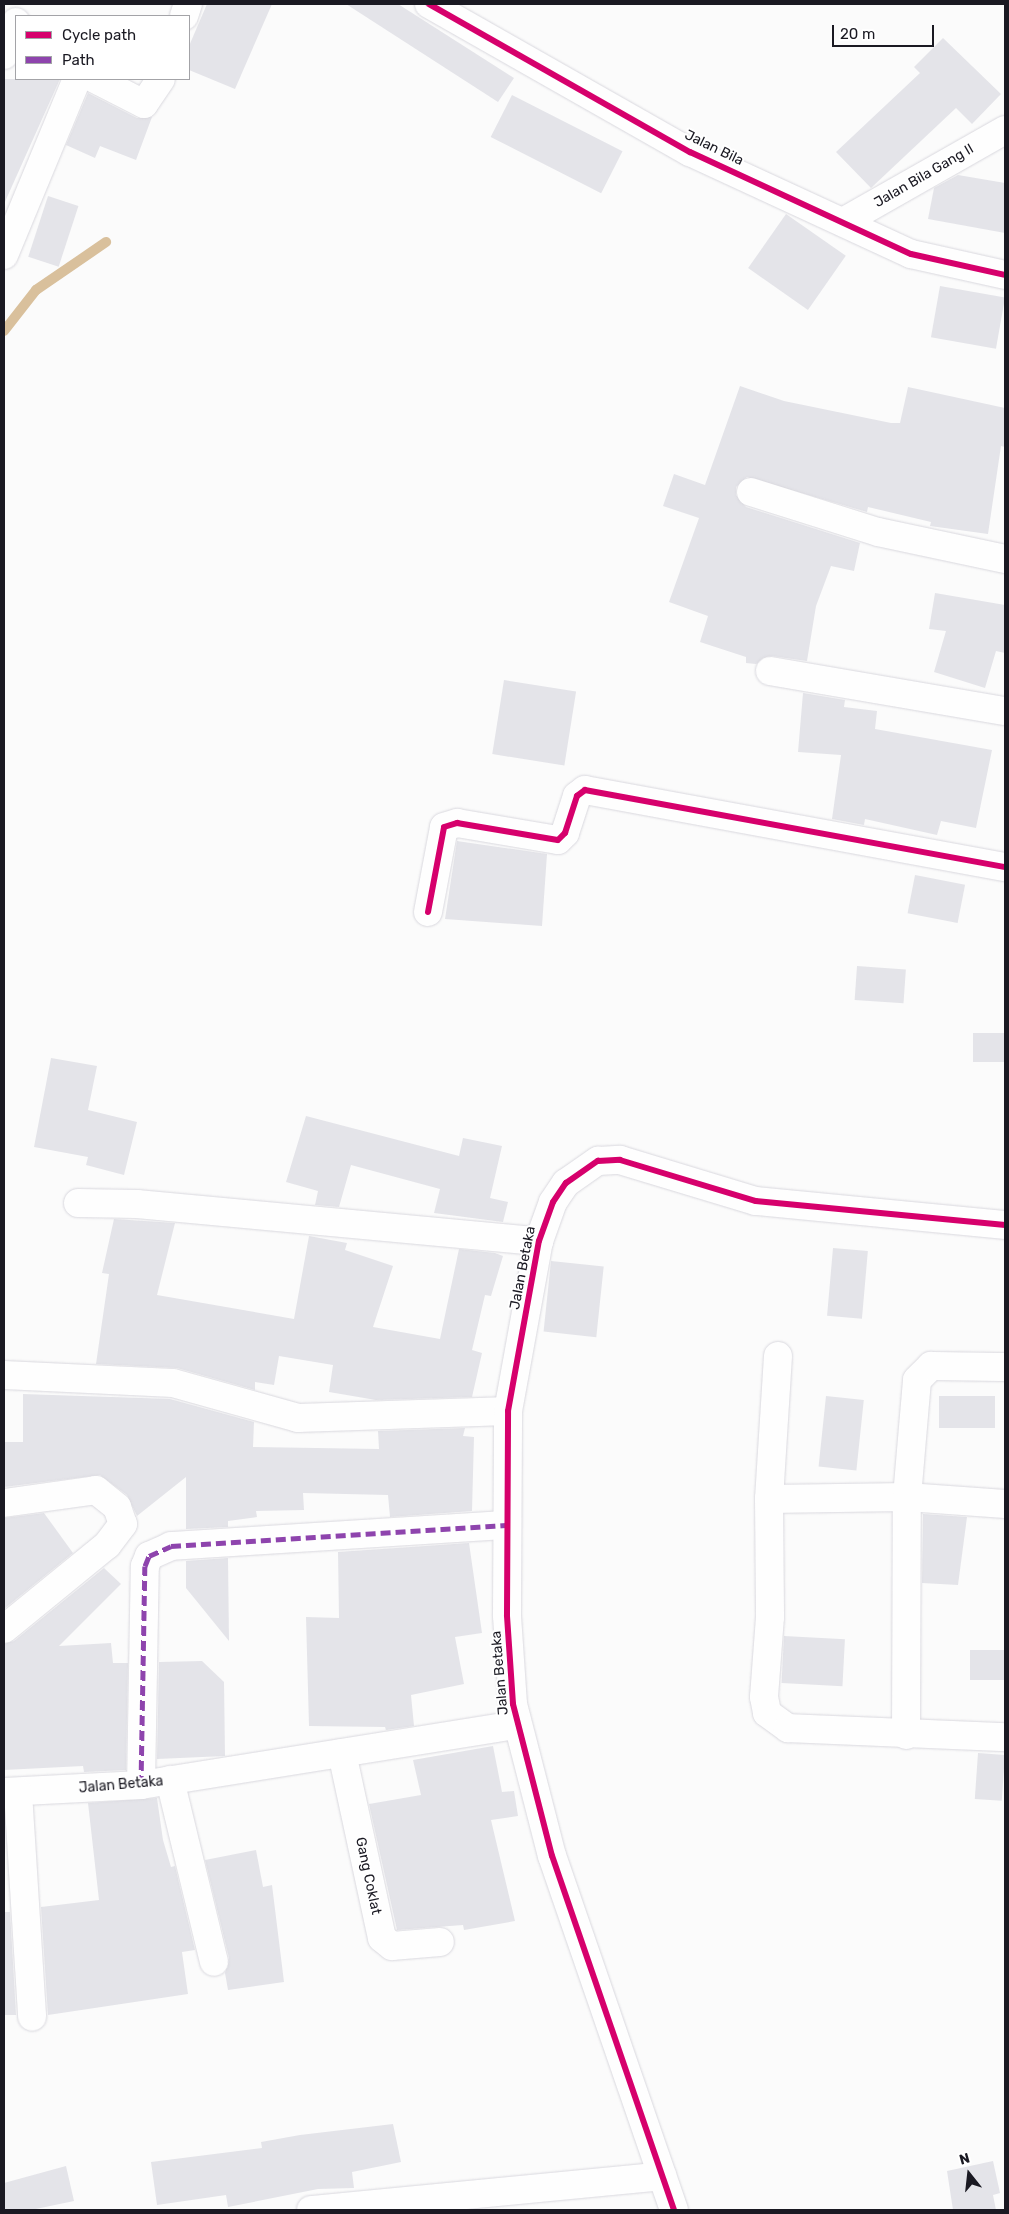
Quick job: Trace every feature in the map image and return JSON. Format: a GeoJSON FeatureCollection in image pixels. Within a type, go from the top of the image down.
{"type":"FeatureCollection","features":[{"type":"Feature","properties":{"kind":"street","name":"Jalan Bila"},"geometry":{"type":"LineString","coordinates":[[429,4],[690,152],[911,254],[1005,274]]}},
{"type":"Feature","properties":{"kind":"street"},"geometry":{"type":"LineString","coordinates":[[4,254],[77,80]]}},
{"type":"Feature","properties":{"kind":"street"},"geometry":{"type":"LineString","coordinates":[[97,80],[144,104],[160,80]]}},
{"type":"Feature","properties":{"kind":"street","name":"Jalan Bila Gang II"},"geometry":{"type":"LineString","coordinates":[[843,222],[1005,130]]}},
{"type":"Feature","properties":{"kind":"street"},"geometry":{"type":"LineString","coordinates":[[751,492],[878,532],[1005,559]]}},
{"type":"Feature","properties":{"kind":"street"},"geometry":{"type":"LineString","coordinates":[[770,671],[1005,711]]}},
{"type":"Feature","properties":{"kind":"street"},"geometry":{"type":"LineString","coordinates":[[428,912],[444,827],[457,822],[558,840],[565,833],[577,796],[585,790],[1005,867]]}},
{"type":"Feature","properties":{"kind":"street","name":"Jalan Betaka"},"geometry":{"type":"LineString","coordinates":[[11,1792],[141,1785],[517,1726],[507,1615],[508,1411],[539,1240],[552,1202],[566,1182],[598,1161],[620,1160],[756,1201],[1005,1225]]}},
{"type":"Feature","properties":{"kind":"street"},"geometry":{"type":"LineString","coordinates":[[78,1203],[137,1204],[539,1240]]}},
{"type":"Feature","properties":{"kind":"street"},"geometry":{"type":"LineString","coordinates":[[778,1356],[770,1499],[770,1617],[764,1697],[768,1713],[776,1724],[788,1728],[906,1735],[1005,1737]]}},
{"type":"Feature","properties":{"kind":"street"},"geometry":{"type":"LineString","coordinates":[[906,1735],[906,1497],[917,1380],[922,1371],[942,1366],[1005,1367]]}},
{"type":"Feature","properties":{"kind":"street"},"geometry":{"type":"LineString","coordinates":[[4,1375],[173,1383],[298,1418],[508,1411]]}},
{"type":"Feature","properties":{"kind":"street"},"geometry":{"type":"LineString","coordinates":[[4,1503],[96,1490],[116,1507],[123,1524],[107,1544],[4,1629]]}},
{"type":"Feature","properties":{"kind":"street"},"geometry":{"type":"LineString","coordinates":[[770,1499],[906,1497],[1005,1504]]}},
{"type":"Feature","properties":{"kind":"street"},"geometry":{"type":"LineString","coordinates":[[141,1785],[145,1566],[149,1556],[171,1546],[506,1525]]}},
{"type":"Feature","properties":{"kind":"street"},"geometry":{"type":"LineString","coordinates":[[517,1726],[552,1856],[674,2210]]}},
{"type":"Feature","properties":{"kind":"street","name":"Gang Coklat"},"geometry":{"type":"LineString","coordinates":[[342,1753],[382,1938],[392,1946],[440,1942]]}},
{"type":"Feature","properties":{"kind":"street"},"geometry":{"type":"LineString","coordinates":[[170,1780],[214,1962]]}},
{"type":"Feature","properties":{"kind":"street"},"geometry":{"type":"LineString","coordinates":[[11,1792],[32,2017]]}},
{"type":"Feature","properties":{"kind":"street"},"geometry":{"type":"LineString","coordinates":[[311,2210],[662,2176]]}},
{"type":"Feature","properties":{"kind":"building"},"geometry":{"type":"Polygon","coordinates":[[[207,4],[272,4],[235,89],[190,70],[190,44],[207,4]]]}},
{"type":"Feature","properties":{"kind":"building"},"geometry":{"type":"Polygon","coordinates":[[[346,4],[398,4],[514,78],[498,102],[346,4]]]}},
{"type":"Feature","properties":{"kind":"building"},"geometry":{"type":"Polygon","coordinates":[[[943,38],[1001,94],[972,124],[956,108],[871,188],[836,152],[920,73],[914,67],[943,38]]]}},
{"type":"Feature","properties":{"kind":"building"},"geometry":{"type":"Polygon","coordinates":[[[4,79],[60,80],[4,204],[4,79]]]}},
{"type":"Feature","properties":{"kind":"building"},"geometry":{"type":"Polygon","coordinates":[[[88,93],[137,118],[152,117],[136,160],[100,146],[95,158],[66,145],[88,93]]]}},
{"type":"Feature","properties":{"kind":"building"},"geometry":{"type":"Polygon","coordinates":[[[512,95],[622,151],[601,193],[491,137],[512,95]]]}},
{"type":"Feature","properties":{"kind":"building"},"geometry":{"type":"Polygon","coordinates":[[[958,175],[1005,183],[1005,233],[928,219],[934,188],[958,175]]]}},
{"type":"Feature","properties":{"kind":"building"},"geometry":{"type":"Polygon","coordinates":[[[48,196],[78,206],[59,267],[28,257],[48,196]]]}},
{"type":"Feature","properties":{"kind":"building"},"geometry":{"type":"Polygon","coordinates":[[[786,214],[846,256],[808,310],[748,268],[786,214]]]}},
{"type":"Feature","properties":{"kind":"building"},"geometry":{"type":"Polygon","coordinates":[[[940,286],[1005,297],[996,349],[931,337],[940,286]]]}},
{"type":"Feature","properties":{"kind":"building"},"geometry":{"type":"Polygon","coordinates":[[[740,386],[784,401],[891,423],[900,423],[908,387],[1005,408],[1005,447],[1001,446],[988,534],[930,526],[931,522],[868,507],[867,512],[747,477],[736,487],[736,495],[746,507],[860,543],[854,571],[831,566],[816,606],[807,661],[772,656],[756,664],[746,663],[746,657],[700,642],[708,616],[669,602],[699,518],[663,506],[674,474],[705,485],[740,386]]]}},
{"type":"Feature","properties":{"kind":"building"},"geometry":{"type":"Polygon","coordinates":[[[935,593],[1005,605],[1005,653],[996,651],[985,688],[934,672],[946,631],[929,629],[935,593]]]}},
{"type":"Feature","properties":{"kind":"building"},"geometry":{"type":"Polygon","coordinates":[[[504,680],[576,691],[564,765],[492,754],[504,680]]]}},
{"type":"Feature","properties":{"kind":"building"},"geometry":{"type":"Polygon","coordinates":[[[803,693],[845,700],[844,707],[877,711],[875,729],[992,750],[976,828],[941,821],[937,835],[865,819],[864,825],[832,819],[841,755],[798,752],[803,693]]]}},
{"type":"Feature","properties":{"kind":"building"},"geometry":{"type":"Polygon","coordinates":[[[457,841],[547,854],[542,926],[445,919],[457,841]]]}},
{"type":"Feature","properties":{"kind":"building"},"geometry":{"type":"Polygon","coordinates":[[[915,875],[965,885],[958,923],[908,913],[915,875]]]}},
{"type":"Feature","properties":{"kind":"building"},"geometry":{"type":"Polygon","coordinates":[[[857,966],[906,969],[904,1003],[855,1000],[857,966]]]}},
{"type":"Feature","properties":{"kind":"building"},"geometry":{"type":"Polygon","coordinates":[[[973,1033],[1005,1033],[1005,1062],[973,1062],[973,1033]]]}},
{"type":"Feature","properties":{"kind":"building"},"geometry":{"type":"Polygon","coordinates":[[[51,1058],[97,1066],[88,1110],[137,1122],[124,1175],[86,1165],[88,1157],[34,1147],[51,1058]]]}},
{"type":"Feature","properties":{"kind":"building"},"geometry":{"type":"Polygon","coordinates":[[[306,1116],[459,1156],[463,1138],[502,1146],[490,1198],[508,1202],[503,1222],[434,1213],[440,1189],[351,1165],[339,1207],[315,1205],[318,1191],[286,1182],[306,1116]]]}},
{"type":"Feature","properties":{"kind":"building"},"geometry":{"type":"Polygon","coordinates":[[[114,1219],[175,1223],[157,1295],[294,1319],[309,1236],[347,1243],[345,1250],[393,1266],[373,1327],[440,1339],[459,1249],[495,1253],[503,1256],[491,1296],[485,1295],[472,1350],[482,1353],[472,1397],[376,1400],[329,1392],[333,1365],[279,1356],[274,1385],[255,1382],[255,1390],[177,1368],[96,1364],[109,1274],[102,1273],[114,1219]]]}},
{"type":"Feature","properties":{"kind":"building"},"geometry":{"type":"Polygon","coordinates":[[[833,1248],[868,1251],[862,1319],[827,1316],[833,1248]]]}},
{"type":"Feature","properties":{"kind":"building"},"geometry":{"type":"Polygon","coordinates":[[[551,1261],[604,1267],[596,1337],[544,1332],[551,1261]]]}},
{"type":"Feature","properties":{"kind":"building"},"geometry":{"type":"Polygon","coordinates":[[[23,1394],[170,1399],[254,1422],[253,1447],[379,1449],[378,1431],[465,1428],[463,1436],[474,1437],[472,1511],[390,1517],[388,1495],[303,1493],[304,1510],[256,1511],[257,1517],[228,1521],[228,1527],[186,1529],[186,1477],[137,1516],[127,1495],[100,1475],[4,1487],[4,1442],[23,1442],[23,1394]]]}},
{"type":"Feature","properties":{"kind":"building"},"geometry":{"type":"Polygon","coordinates":[[[826,1396],[864,1400],[856,1471],[819,1467],[826,1396]]]}},
{"type":"Feature","properties":{"kind":"building"},"geometry":{"type":"Polygon","coordinates":[[[939,1396],[995,1396],[995,1428],[939,1428],[939,1396]]]}},
{"type":"Feature","properties":{"kind":"building"},"geometry":{"type":"Polygon","coordinates":[[[44,1513],[73,1553],[4,1609],[4,1518],[44,1513]]]}},
{"type":"Feature","properties":{"kind":"building"},"geometry":{"type":"Polygon","coordinates":[[[923,1514],[967,1517],[958,1585],[922,1583],[923,1514]]]}},
{"type":"Feature","properties":{"kind":"building"},"geometry":{"type":"Polygon","coordinates":[[[469,1543],[482,1633],[455,1637],[464,1684],[411,1695],[414,1726],[386,1730],[385,1727],[309,1726],[306,1617],[339,1618],[338,1552],[469,1543]]]}},
{"type":"Feature","properties":{"kind":"building"},"geometry":{"type":"Polygon","coordinates":[[[228,1558],[229,1641],[186,1588],[186,1561],[228,1558]]]}},
{"type":"Feature","properties":{"kind":"building"},"geometry":{"type":"Polygon","coordinates":[[[104,1568],[121,1584],[59,1646],[111,1643],[113,1663],[128,1663],[126,1770],[84,1772],[83,1766],[4,1770],[4,1644],[14,1641],[104,1568]]]}},
{"type":"Feature","properties":{"kind":"building"},"geometry":{"type":"Polygon","coordinates":[[[784,1636],[845,1639],[842,1686],[782,1683],[784,1636]]]}},
{"type":"Feature","properties":{"kind":"building"},"geometry":{"type":"Polygon","coordinates":[[[970,1650],[1005,1650],[1005,1680],[970,1680],[970,1650]]]}},
{"type":"Feature","properties":{"kind":"building"},"geometry":{"type":"Polygon","coordinates":[[[202,1661],[224,1682],[225,1756],[157,1759],[159,1662],[202,1661]]]}},
{"type":"Feature","properties":{"kind":"building"},"geometry":{"type":"Polygon","coordinates":[[[493,1746],[502,1792],[514,1791],[518,1816],[491,1820],[515,1921],[464,1930],[463,1925],[397,1930],[369,1804],[421,1795],[413,1760],[493,1746]]]}},
{"type":"Feature","properties":{"kind":"building"},"geometry":{"type":"Polygon","coordinates":[[[978,1753],[1005,1755],[1002,1801],[975,1799],[978,1753]]]}},
{"type":"Feature","properties":{"kind":"building"},"geometry":{"type":"Polygon","coordinates":[[[157,1798],[163,1840],[171,1867],[175,1866],[195,1950],[182,1952],[188,1994],[48,2015],[41,1907],[99,1900],[88,1803],[157,1798]]]}},
{"type":"Feature","properties":{"kind":"building"},"geometry":{"type":"Polygon","coordinates":[[[256,1850],[263,1887],[272,1885],[284,1982],[228,1990],[225,1973],[229,1958],[205,1860],[256,1850]]]}},
{"type":"Feature","properties":{"kind":"building"},"geometry":{"type":"Polygon","coordinates":[[[4,1912],[10,1912],[16,2015],[4,2015],[4,1912]]]}},
{"type":"Feature","properties":{"kind":"building"},"geometry":{"type":"Polygon","coordinates":[[[393,2124],[401,2162],[352,2172],[354,2188],[318,2189],[228,2207],[226,2195],[157,2205],[151,2162],[262,2148],[261,2142],[300,2135],[393,2124]]]}},
{"type":"Feature","properties":{"kind":"building"},"geometry":{"type":"Polygon","coordinates":[[[993,2161],[1000,2193],[993,2195],[996,2210],[953,2210],[947,2171],[993,2161]]]}},
{"type":"Feature","properties":{"kind":"building"},"geometry":{"type":"Polygon","coordinates":[[[66,2166],[74,2201],[31,2210],[4,2210],[4,2183],[66,2166]]]}},
{"type":"Feature","properties":{"kind":"waterway"},"geometry":{"type":"LineString","coordinates":[[4,331],[36,290],[106,242]]}},
{"type":"Feature","properties":{"kind":"marked path"},"geometry":{"type":"LineString","coordinates":[[141,1785],[145,1566],[149,1556],[171,1546],[506,1525]]}},
{"type":"Feature","properties":{"kind":"cycle path"},"geometry":{"type":"LineString","coordinates":[[429,4],[690,152],[911,254],[1005,275]]}},
{"type":"Feature","properties":{"kind":"cycle path"},"geometry":{"type":"LineString","coordinates":[[428,912],[444,827],[457,823],[558,840],[565,833],[577,796],[585,790],[1005,867]]}},
{"type":"Feature","properties":{"kind":"cycle path"},"geometry":{"type":"LineString","coordinates":[[674,2210],[552,1856],[513,1704],[507,1615],[508,1411],[539,1241],[553,1202],[566,1183],[598,1161],[620,1160],[756,1201],[1005,1225]]}}]}
